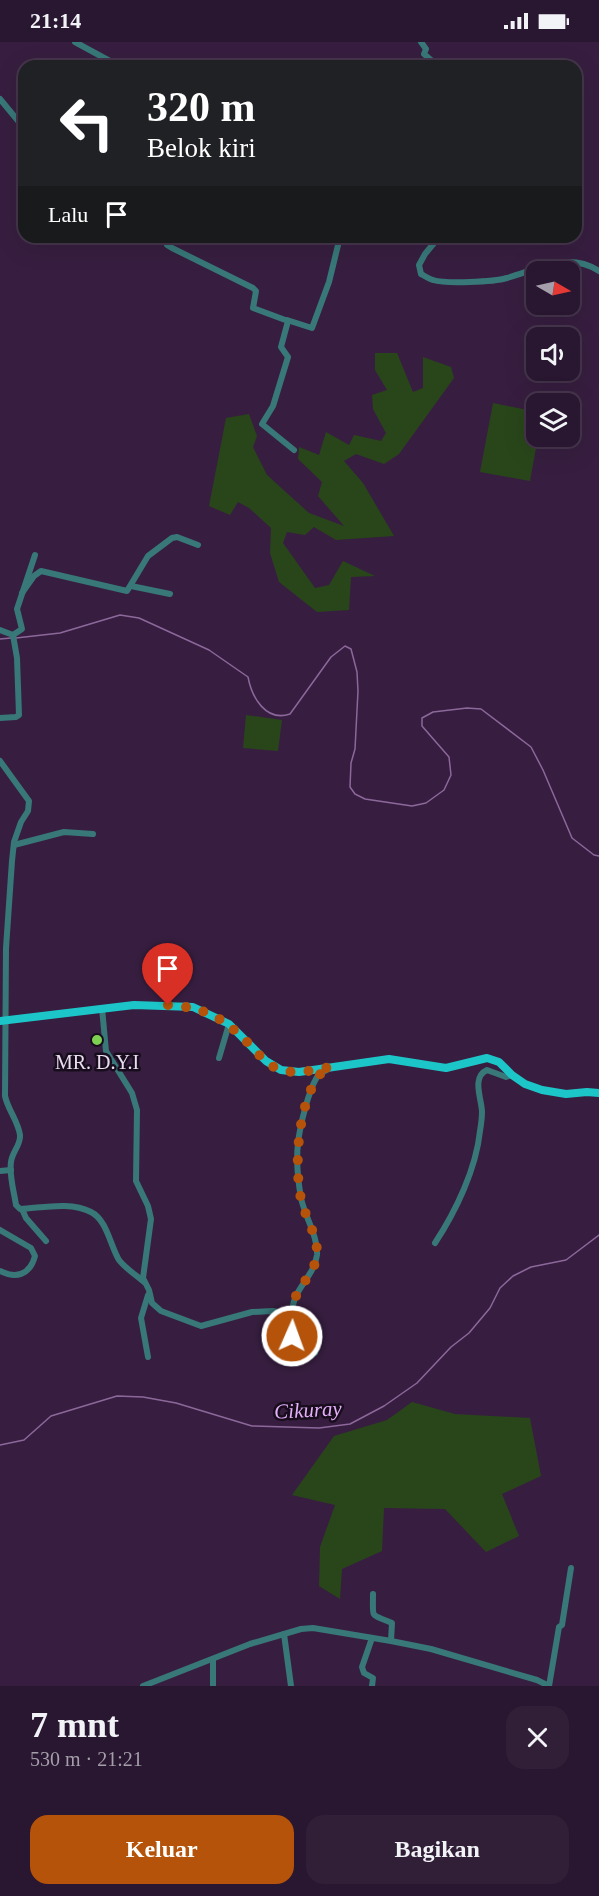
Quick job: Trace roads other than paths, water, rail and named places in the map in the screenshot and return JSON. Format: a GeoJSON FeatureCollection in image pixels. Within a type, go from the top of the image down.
{"type":"FeatureCollection","features":[{"type":"Feature","properties":{"kind":"main road"},"geometry":{"type":"LineString","coordinates":[[3,1020],[134,1005],[193,1007],[229,1024],[277,1069],[299,1072],[389,1059],[446,1068],[487,1058],[499,1062],[512,1076],[525,1084],[542,1090],[566,1094],[599,1093]]}},
{"type":"Feature","properties":{"kind":"street"},"geometry":{"type":"LineString","coordinates":[[75,42],[108,60]]}},
{"type":"Feature","properties":{"kind":"street"},"geometry":{"type":"LineString","coordinates":[[421,42],[426,49],[424,54],[431,60]]}},
{"type":"Feature","properties":{"kind":"street"},"geometry":{"type":"LineString","coordinates":[[0,99],[18,121]]}},
{"type":"Feature","properties":{"kind":"street"},"geometry":{"type":"LineString","coordinates":[[166,243],[253,288],[255,291],[253,308],[312,328],[329,282],[339,243]]}},
{"type":"Feature","properties":{"kind":"street"},"geometry":{"type":"LineString","coordinates":[[434,243],[419,265],[421,274],[432,280],[446,283],[503,279],[544,265],[568,262],[585,263],[599,271]]}},
{"type":"Feature","properties":{"kind":"street"},"geometry":{"type":"LineString","coordinates":[[287,320],[288,324],[281,347],[288,357],[276,398],[262,424],[294,450]]}},
{"type":"Feature","properties":{"kind":"street"},"geometry":{"type":"LineString","coordinates":[[22,593],[34,576],[41,571],[129,591],[148,556],[172,538],[177,537],[198,545]]}},
{"type":"Feature","properties":{"kind":"street"},"geometry":{"type":"LineString","coordinates":[[14,636],[22,627],[17,609],[35,555]]}},
{"type":"Feature","properties":{"kind":"street"},"geometry":{"type":"LineString","coordinates":[[131,586],[170,594]]}},
{"type":"Feature","properties":{"kind":"street"},"geometry":{"type":"LineString","coordinates":[[0,630],[14,636]]}},
{"type":"Feature","properties":{"kind":"street"},"geometry":{"type":"LineString","coordinates":[[0,718],[19,715],[14,636]]}},
{"type":"Feature","properties":{"kind":"street"},"geometry":{"type":"LineString","coordinates":[[0,761],[29,801],[28,811],[21,822],[14,845],[3,948],[3,1096],[16,1120],[20,1134],[20,1140],[11,1158],[16,1204],[46,1240]]}},
{"type":"Feature","properties":{"kind":"street"},"geometry":{"type":"LineString","coordinates":[[14,845],[64,832],[93,834]]}},
{"type":"Feature","properties":{"kind":"street"},"geometry":{"type":"LineString","coordinates":[[102,1008],[106,1051],[132,1093],[136,1110],[136,1181],[148,1206],[151,1219],[144,1282]]}},
{"type":"Feature","properties":{"kind":"street"},"geometry":{"type":"LineString","coordinates":[[219,1058],[229,1024]]}},
{"type":"Feature","properties":{"kind":"street"},"geometry":{"type":"LineString","coordinates":[[318,1335],[315,1353],[303,1360],[295,1359],[292,1351],[292,1315],[296,1297],[314,1266],[317,1256],[314,1238],[301,1198],[298,1178],[298,1143],[304,1116],[318,1077],[331,1067]]}},
{"type":"Feature","properties":{"kind":"street"},"geometry":{"type":"LineString","coordinates":[[435,1243],[449,1220],[472,1166],[479,1138],[482,1110],[479,1079],[483,1072],[488,1070],[506,1077],[512,1076]]}},
{"type":"Feature","properties":{"kind":"street"},"geometry":{"type":"LineString","coordinates":[[0,1171],[11,1170]]}},
{"type":"Feature","properties":{"kind":"street"},"geometry":{"type":"LineString","coordinates":[[21,1209],[54,1206],[83,1209],[93,1213],[101,1221],[120,1260],[144,1282],[156,1308],[201,1326],[252,1312],[273,1311],[292,1315]]}},
{"type":"Feature","properties":{"kind":"street"},"geometry":{"type":"LineString","coordinates":[[0,1230],[31,1248],[34,1256],[30,1266],[16,1276],[0,1271]]}},
{"type":"Feature","properties":{"kind":"street"},"geometry":{"type":"LineString","coordinates":[[148,1357],[141,1318],[150,1292]]}},
{"type":"Feature","properties":{"kind":"street"},"geometry":{"type":"LineString","coordinates":[[143,1686],[250,1644],[301,1629],[313,1628],[431,1649],[537,1680],[549,1686],[571,1568]]}},
{"type":"Feature","properties":{"kind":"street"},"geometry":{"type":"LineString","coordinates":[[374,1594],[373,1615],[375,1618],[392,1623],[391,1641]]}},
{"type":"Feature","properties":{"kind":"street"},"geometry":{"type":"LineString","coordinates":[[284,1634],[291,1686]]}},
{"type":"Feature","properties":{"kind":"street"},"geometry":{"type":"LineString","coordinates":[[372,1638],[362,1667],[364,1673],[373,1678],[372,1686]]}},
{"type":"Feature","properties":{"kind":"street"},"geometry":{"type":"LineString","coordinates":[[213,1659],[213,1686]]}},
{"type":"Feature","properties":{"kind":"waterway"},"geometry":{"type":"LineString","coordinates":[[16,638],[60,633],[120,615],[139,618],[209,650],[248,677],[253,693],[262,706],[274,715],[281,716],[290,714],[331,657],[345,646],[351,649],[357,672],[355,749],[351,763],[350,787],[355,794],[365,799],[412,806],[426,803],[444,790],[451,775],[449,757],[422,726],[422,718],[433,712],[467,708],[481,709],[531,747],[572,838],[594,855],[599,856]]}},
{"type":"Feature","properties":{"kind":"waterway"},"geometry":{"type":"LineString","coordinates":[[0,639],[11,638]]}},
{"type":"Feature","properties":{"kind":"waterway","name":"Cikuray"},"geometry":{"type":"LineString","coordinates":[[0,1445],[24,1440],[51,1416],[117,1396],[143,1397],[176,1403],[252,1426],[319,1428],[350,1424],[384,1406],[417,1383],[451,1347],[469,1333],[490,1308],[500,1288],[513,1276],[531,1267],[566,1260],[599,1235]]}},
{"type":"Feature","properties":{"kind":"place","name":"MR. D.Y.I"},"geometry":{"type":"Point","coordinates":[97,1040]}}]}
